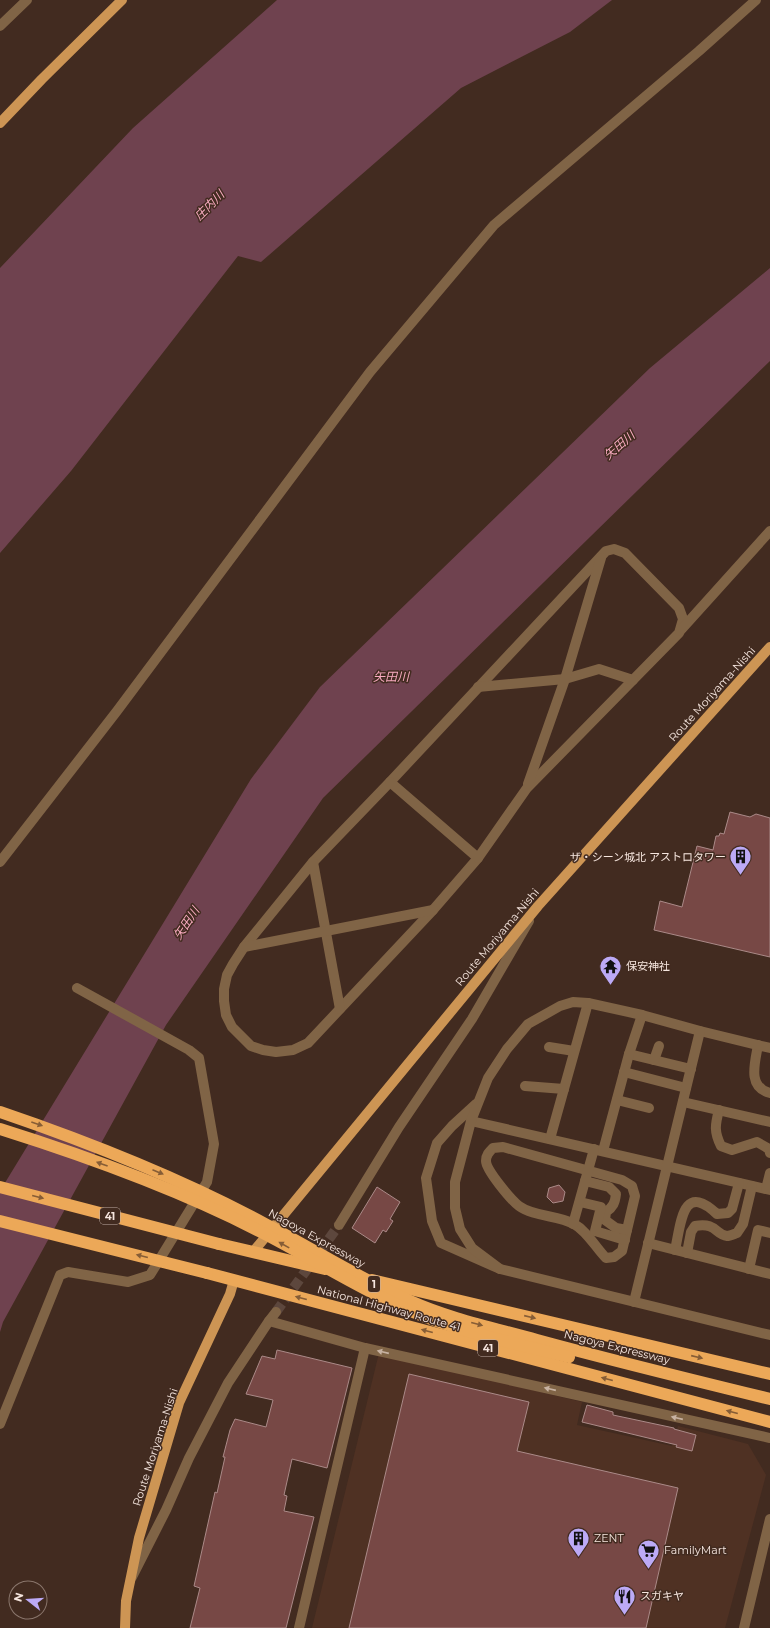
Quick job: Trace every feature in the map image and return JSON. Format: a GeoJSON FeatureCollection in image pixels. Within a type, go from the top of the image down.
{"type":"FeatureCollection","features":[{"type":"Feature","properties":{"kind":"highway","name":"Nagoya Expressway"},"geometry":{"type":"LineString","coordinates":[[0,1112],[110,1152],[179,1181],[267,1224],[364,1280],[411,1302],[462,1320],[770,1399]]}},
{"type":"Feature","properties":{"kind":"highway","name":"Nagoya Expressway"},"geometry":{"type":"LineString","coordinates":[[0,1129],[105,1165],[174,1192],[262,1232],[360,1287],[400,1306],[459,1329],[770,1407]]}},
{"type":"Feature","properties":{"kind":"highway","name":"National Highway Route 41"},"geometry":{"type":"LineString","coordinates":[[0,1188],[219,1244],[770,1374]]}},
{"type":"Feature","properties":{"kind":"highway","name":"National Highway Route 41"},"geometry":{"type":"LineString","coordinates":[[0,1220],[234,1280],[770,1422]]}},
{"type":"Feature","properties":{"kind":"main road"},"geometry":{"type":"LineString","coordinates":[[0,123],[42,78],[122,0]]}},
{"type":"Feature","properties":{"kind":"main road","name":"Route Moriyama-Nishi"},"geometry":{"type":"LineString","coordinates":[[253,1252],[538,906],[770,646]]}},
{"type":"Feature","properties":{"kind":"main road","name":"Route Moriyama-Nishi"},"geometry":{"type":"LineString","coordinates":[[125,1628],[126,1601],[139,1538],[179,1403],[230,1294],[234,1280]]}},
{"type":"Feature","properties":{"kind":"street"},"geometry":{"type":"LineString","coordinates":[[0,26],[27,0]]}},
{"type":"Feature","properties":{"kind":"street"},"geometry":{"type":"LineString","coordinates":[[0,862],[117,711],[370,372],[494,224],[756,0]]}},
{"type":"Feature","properties":{"kind":"street"},"geometry":{"type":"LineString","coordinates":[[679,633],[683,619],[679,608],[625,553],[614,549],[606,551],[313,862],[244,947],[227,975],[224,989],[226,1015],[232,1027],[251,1046],[263,1050],[276,1052],[293,1050],[308,1043],[434,910],[478,858],[527,788],[679,633],[770,531]]}},
{"type":"Feature","properties":{"kind":"street"},"geometry":{"type":"LineString","coordinates":[[527,788],[564,679],[601,556]]}},
{"type":"Feature","properties":{"kind":"street"},"geometry":{"type":"LineString","coordinates":[[478,687],[564,679],[599,669],[633,680]]}},
{"type":"Feature","properties":{"kind":"street"},"geometry":{"type":"LineString","coordinates":[[390,782],[478,858]]}},
{"type":"Feature","properties":{"kind":"street"},"geometry":{"type":"LineString","coordinates":[[313,862],[340,1009]]}},
{"type":"Feature","properties":{"kind":"street"},"geometry":{"type":"LineString","coordinates":[[339,1225],[399,1127],[472,1019],[538,906]]}},
{"type":"Feature","properties":{"kind":"street"},"geometry":{"type":"LineString","coordinates":[[244,947],[434,910]]}},
{"type":"Feature","properties":{"kind":"street"},"geometry":{"type":"LineString","coordinates":[[0,1424],[60,1275],[68,1272],[128,1282],[150,1275],[207,1182],[214,1144],[199,1058],[189,1050],[77,988]]}},
{"type":"Feature","properties":{"kind":"street"},"geometry":{"type":"LineString","coordinates":[[500,1269],[472,1248],[460,1230],[455,1208],[455,1182],[471,1121],[488,1078],[507,1049],[528,1024],[560,1006],[573,1002],[588,1003],[642,1015],[770,1048]]}},
{"type":"Feature","properties":{"kind":"street"},"geometry":{"type":"LineString","coordinates":[[550,1139],[588,1003]]}},
{"type":"Feature","properties":{"kind":"street"},"geometry":{"type":"LineString","coordinates":[[573,1224],[588,1171],[599,1150],[617,1100],[629,1054],[642,1015]]}},
{"type":"Feature","properties":{"kind":"street"},"geometry":{"type":"LineString","coordinates":[[634,1302],[700,1031]]}},
{"type":"Feature","properties":{"kind":"street"},"geometry":{"type":"LineString","coordinates":[[758,1045],[753,1068],[755,1081],[762,1091],[770,1093]]}},
{"type":"Feature","properties":{"kind":"street"},"geometry":{"type":"LineString","coordinates":[[654,1060],[659,1046]]}},
{"type":"Feature","properties":{"kind":"street"},"geometry":{"type":"LineString","coordinates":[[549,1047],[574,1051]]}},
{"type":"Feature","properties":{"kind":"street"},"geometry":{"type":"LineString","coordinates":[[629,1054],[691,1069]]}},
{"type":"Feature","properties":{"kind":"street"},"geometry":{"type":"LineString","coordinates":[[624,1072],[686,1088]]}},
{"type":"Feature","properties":{"kind":"street"},"geometry":{"type":"LineString","coordinates":[[525,1086],[564,1088]]}},
{"type":"Feature","properties":{"kind":"street"},"geometry":{"type":"LineString","coordinates":[[617,1100],[650,1108]]}},
{"type":"Feature","properties":{"kind":"street"},"geometry":{"type":"LineString","coordinates":[[478,1102],[452,1126],[437,1143],[426,1178],[432,1221],[441,1243],[500,1269],[770,1335]]}},
{"type":"Feature","properties":{"kind":"street"},"geometry":{"type":"LineString","coordinates":[[683,1102],[770,1122]]}},
{"type":"Feature","properties":{"kind":"street"},"geometry":{"type":"LineString","coordinates":[[719,1110],[715,1123],[716,1136],[721,1146],[732,1150],[757,1142],[768,1148],[770,1153]]}},
{"type":"Feature","properties":{"kind":"street"},"geometry":{"type":"LineString","coordinates":[[471,1121],[768,1189],[770,1173]]}},
{"type":"Feature","properties":{"kind":"street"},"geometry":{"type":"LineString","coordinates":[[503,1147],[588,1171],[622,1180],[632,1186],[635,1196],[622,1251],[614,1257],[606,1258],[581,1229],[573,1224],[532,1212],[519,1206],[494,1178],[486,1163],[487,1155],[493,1148],[503,1147]]}},
{"type":"Feature","properties":{"kind":"street"},"geometry":{"type":"LineString","coordinates":[[586,1181],[609,1187],[616,1194],[615,1202],[612,1208],[606,1212],[605,1220],[626,1235]]}},
{"type":"Feature","properties":{"kind":"street"},"geometry":{"type":"LineString","coordinates":[[675,1250],[684,1208],[690,1203],[698,1202],[708,1206],[717,1214],[728,1213],[732,1209],[739,1183]]}},
{"type":"Feature","properties":{"kind":"street"},"geometry":{"type":"LineString","coordinates":[[687,1253],[691,1232],[695,1226],[704,1224],[712,1227],[721,1234],[728,1236],[737,1233],[743,1224],[752,1186]]}},
{"type":"Feature","properties":{"kind":"street"},"geometry":{"type":"LineString","coordinates":[[580,1202],[601,1207],[595,1231],[626,1235]]}},
{"type":"Feature","properties":{"kind":"street"},"geometry":{"type":"LineString","coordinates":[[749,1269],[758,1230],[770,1233]]}},
{"type":"Feature","properties":{"kind":"street"},"geometry":{"type":"LineString","coordinates":[[648,1243],[770,1274]]}},
{"type":"Feature","properties":{"kind":"street"},"geometry":{"type":"LineString","coordinates":[[130,1583],[166,1510],[189,1458],[228,1383],[268,1321],[276,1312]]}},
{"type":"Feature","properties":{"kind":"street"},"geometry":{"type":"LineString","coordinates":[[268,1321],[365,1348],[770,1438]]}},
{"type":"Feature","properties":{"kind":"street"},"geometry":{"type":"LineString","coordinates":[[299,1628],[365,1348]]}},
{"type":"Feature","properties":{"kind":"street"},"geometry":{"type":"LineString","coordinates":[[744,1628],[770,1519]]}},
{"type":"Feature","properties":{"kind":"shaded area"},"geometry":{"type":"Polygon","coordinates":[[[379,1353],[582,1402],[577,1425],[672,1446],[678,1426],[748,1444],[766,1475],[725,1628],[312,1628],[379,1353]]]}},
{"type":"Feature","properties":{"kind":"water","name":"庄内川"},"geometry":{"type":"Polygon","coordinates":[[[277,0],[612,0],[570,32],[461,88],[261,262],[238,256],[71,471],[0,553],[0,268],[133,128],[277,0]]]}},
{"type":"Feature","properties":{"kind":"water","name":"矢田川"},"geometry":{"type":"Polygon","coordinates":[[[770,268],[770,361],[323,798],[166,1025],[3,1322],[0,1332],[0,1191],[251,779],[320,687],[650,368],[770,268]]]}},
{"type":"Feature","properties":{"kind":"building"},"geometry":{"type":"Polygon","coordinates":[[[730,812],[750,817],[756,814],[770,818],[770,957],[654,930],[660,901],[682,907],[697,846],[713,850],[716,836],[719,836],[720,833],[724,834],[730,812]]]}},
{"type":"Feature","properties":{"kind":"building"},"geometry":{"type":"Polygon","coordinates":[[[559,1185],[565,1192],[563,1201],[553,1203],[547,1197],[549,1188],[559,1185]]]}},
{"type":"Feature","properties":{"kind":"building"},"geometry":{"type":"Polygon","coordinates":[[[377,1187],[400,1202],[390,1219],[393,1221],[386,1232],[383,1230],[375,1243],[352,1228],[377,1187]]]}},
{"type":"Feature","properties":{"kind":"building"},"geometry":{"type":"Polygon","coordinates":[[[277,1350],[352,1368],[327,1468],[292,1459],[284,1495],[287,1496],[284,1511],[314,1517],[286,1628],[190,1628],[200,1588],[194,1586],[215,1492],[217,1493],[225,1457],[223,1457],[230,1430],[235,1419],[266,1427],[273,1400],[246,1394],[262,1356],[275,1359],[277,1350]]]}},
{"type":"Feature","properties":{"kind":"building"},"geometry":{"type":"Polygon","coordinates":[[[409,1374],[529,1402],[517,1451],[678,1488],[646,1628],[349,1628],[409,1374]]]}},
{"type":"Feature","properties":{"kind":"building"},"geometry":{"type":"Polygon","coordinates":[[[587,1405],[613,1412],[613,1415],[674,1428],[696,1435],[692,1451],[676,1447],[677,1445],[582,1422],[587,1405]]]}},
{"type":"Feature","properties":{"kind":"tunnel"},"geometry":{"type":"LineString","coordinates":[[276,1312],[339,1225]]}},
{"type":"Feature","properties":{"kind":"place","name":"ザ・シーン城北 アストロタワー"},"geometry":{"type":"Point","coordinates":[741,876]}},
{"type":"Feature","properties":{"kind":"place","name":"保安神社"},"geometry":{"type":"Point","coordinates":[611,986]}},
{"type":"Feature","properties":{"kind":"place","name":"ZENT"},"geometry":{"type":"Point","coordinates":[578,1558]}},
{"type":"Feature","properties":{"kind":"place","name":"FamilyMart"},"geometry":{"type":"Point","coordinates":[648,1570]}},
{"type":"Feature","properties":{"kind":"place","name":"スガキヤ"},"geometry":{"type":"Point","coordinates":[625,1616]}}]}
